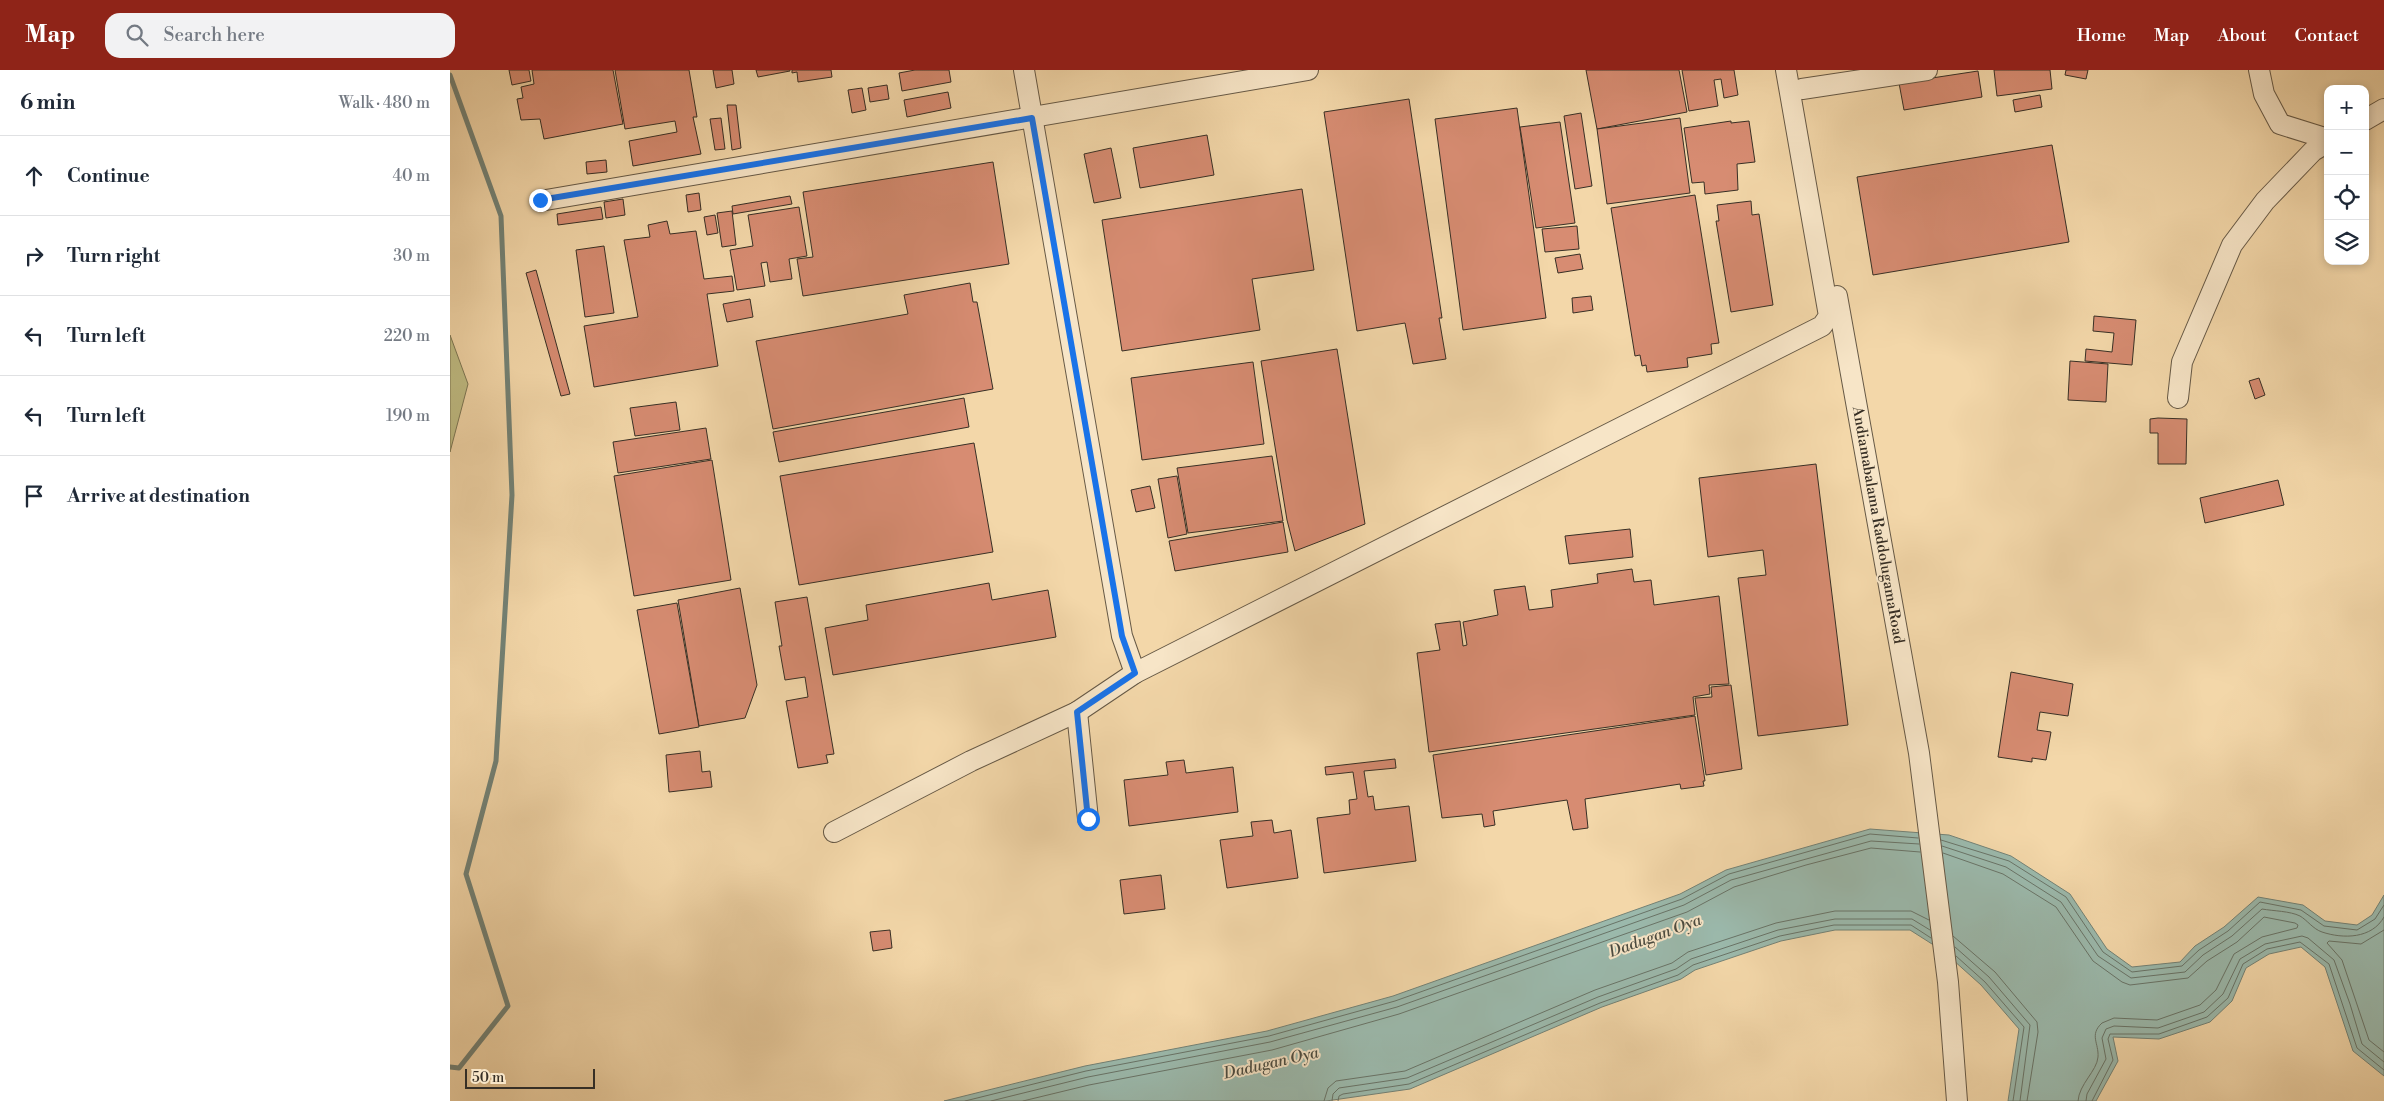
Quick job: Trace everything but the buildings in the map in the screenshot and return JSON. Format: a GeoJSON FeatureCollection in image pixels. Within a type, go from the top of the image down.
{"type":"FeatureCollection","features":[{"type":"Feature","properties":{"kind":"street"},"geometry":{"type":"LineString","coordinates":[[1024,70],[1122,636],[1135,673]]}},
{"type":"Feature","properties":{"kind":"street"},"geometry":{"type":"LineString","coordinates":[[540,200],[1308,70]]}},
{"type":"Feature","properties":{"kind":"street"},"geometry":{"type":"LineString","coordinates":[[834,832],[971,761],[1077,712],[1135,673],[1822,326],[1829,316],[1786,70]]}},
{"type":"Feature","properties":{"kind":"street"},"geometry":{"type":"LineString","coordinates":[[1801,80],[1927,70]]}},
{"type":"Feature","properties":{"kind":"street"},"geometry":{"type":"LineString","coordinates":[[2259,70],[2264,94],[2280,124],[2324,140]]}},
{"type":"Feature","properties":{"kind":"street","name":"Andiamabalama RaddolugamaRoad"},"geometry":{"type":"LineString","coordinates":[[1801,80],[1841,324],[1919,753],[1948,982],[1957,1101]]}},
{"type":"Feature","properties":{"kind":"street"},"geometry":{"type":"LineString","coordinates":[[2369,118],[2384,109]]}},
{"type":"Feature","properties":{"kind":"street"},"geometry":{"type":"LineString","coordinates":[[2178,398],[2182,362],[2232,245],[2265,201],[2313,151],[2324,144]]}},
{"type":"Feature","properties":{"kind":"street"},"geometry":{"type":"LineString","coordinates":[[1077,712],[1088,819]]}},
{"type":"Feature","properties":{"kind":"shaded area"},"geometry":{"type":"Polygon","coordinates":[[[450,335],[468,384],[450,452],[450,335]]]}},
{"type":"Feature","properties":{"kind":"water","name":"Dadugan Oya"},"geometry":{"type":"Polygon","coordinates":[[[1870,829],[1949,835],[2011,856],[2070,894],[2107,949],[2132,967],[2180,962],[2195,946],[2224,927],[2258,897],[2303,905],[2325,921],[2357,925],[2372,915],[2384,895],[2384,1076],[2353,1051],[2325,967],[2301,947],[2269,954],[2246,968],[2232,1001],[2210,1022],[2159,1039],[2113,1037],[2118,1061],[2096,1101],[2008,1101],[2019,1029],[1981,985],[1943,951],[1910,930],[1835,930],[1781,941],[1695,970],[1681,979],[1602,1007],[1410,1089],[1326,1101],[944,1101],[1085,1066],[1267,1031],[1393,996],[1680,894],[1726,870],[1870,829]]]}},
{"type":"Feature","properties":{"kind":"waterway"},"geometry":{"type":"LineString","coordinates":[[450,75],[501,216],[512,495],[496,761],[466,874],[508,1006],[459,1068],[450,1067]]}},
{"type":"Feature","properties":{"kind":"route"},"geometry":{"type":"LineString","coordinates":[[540,200],[1032,118],[1122,636],[1135,673],[1077,712],[1088,819]]}}]}
